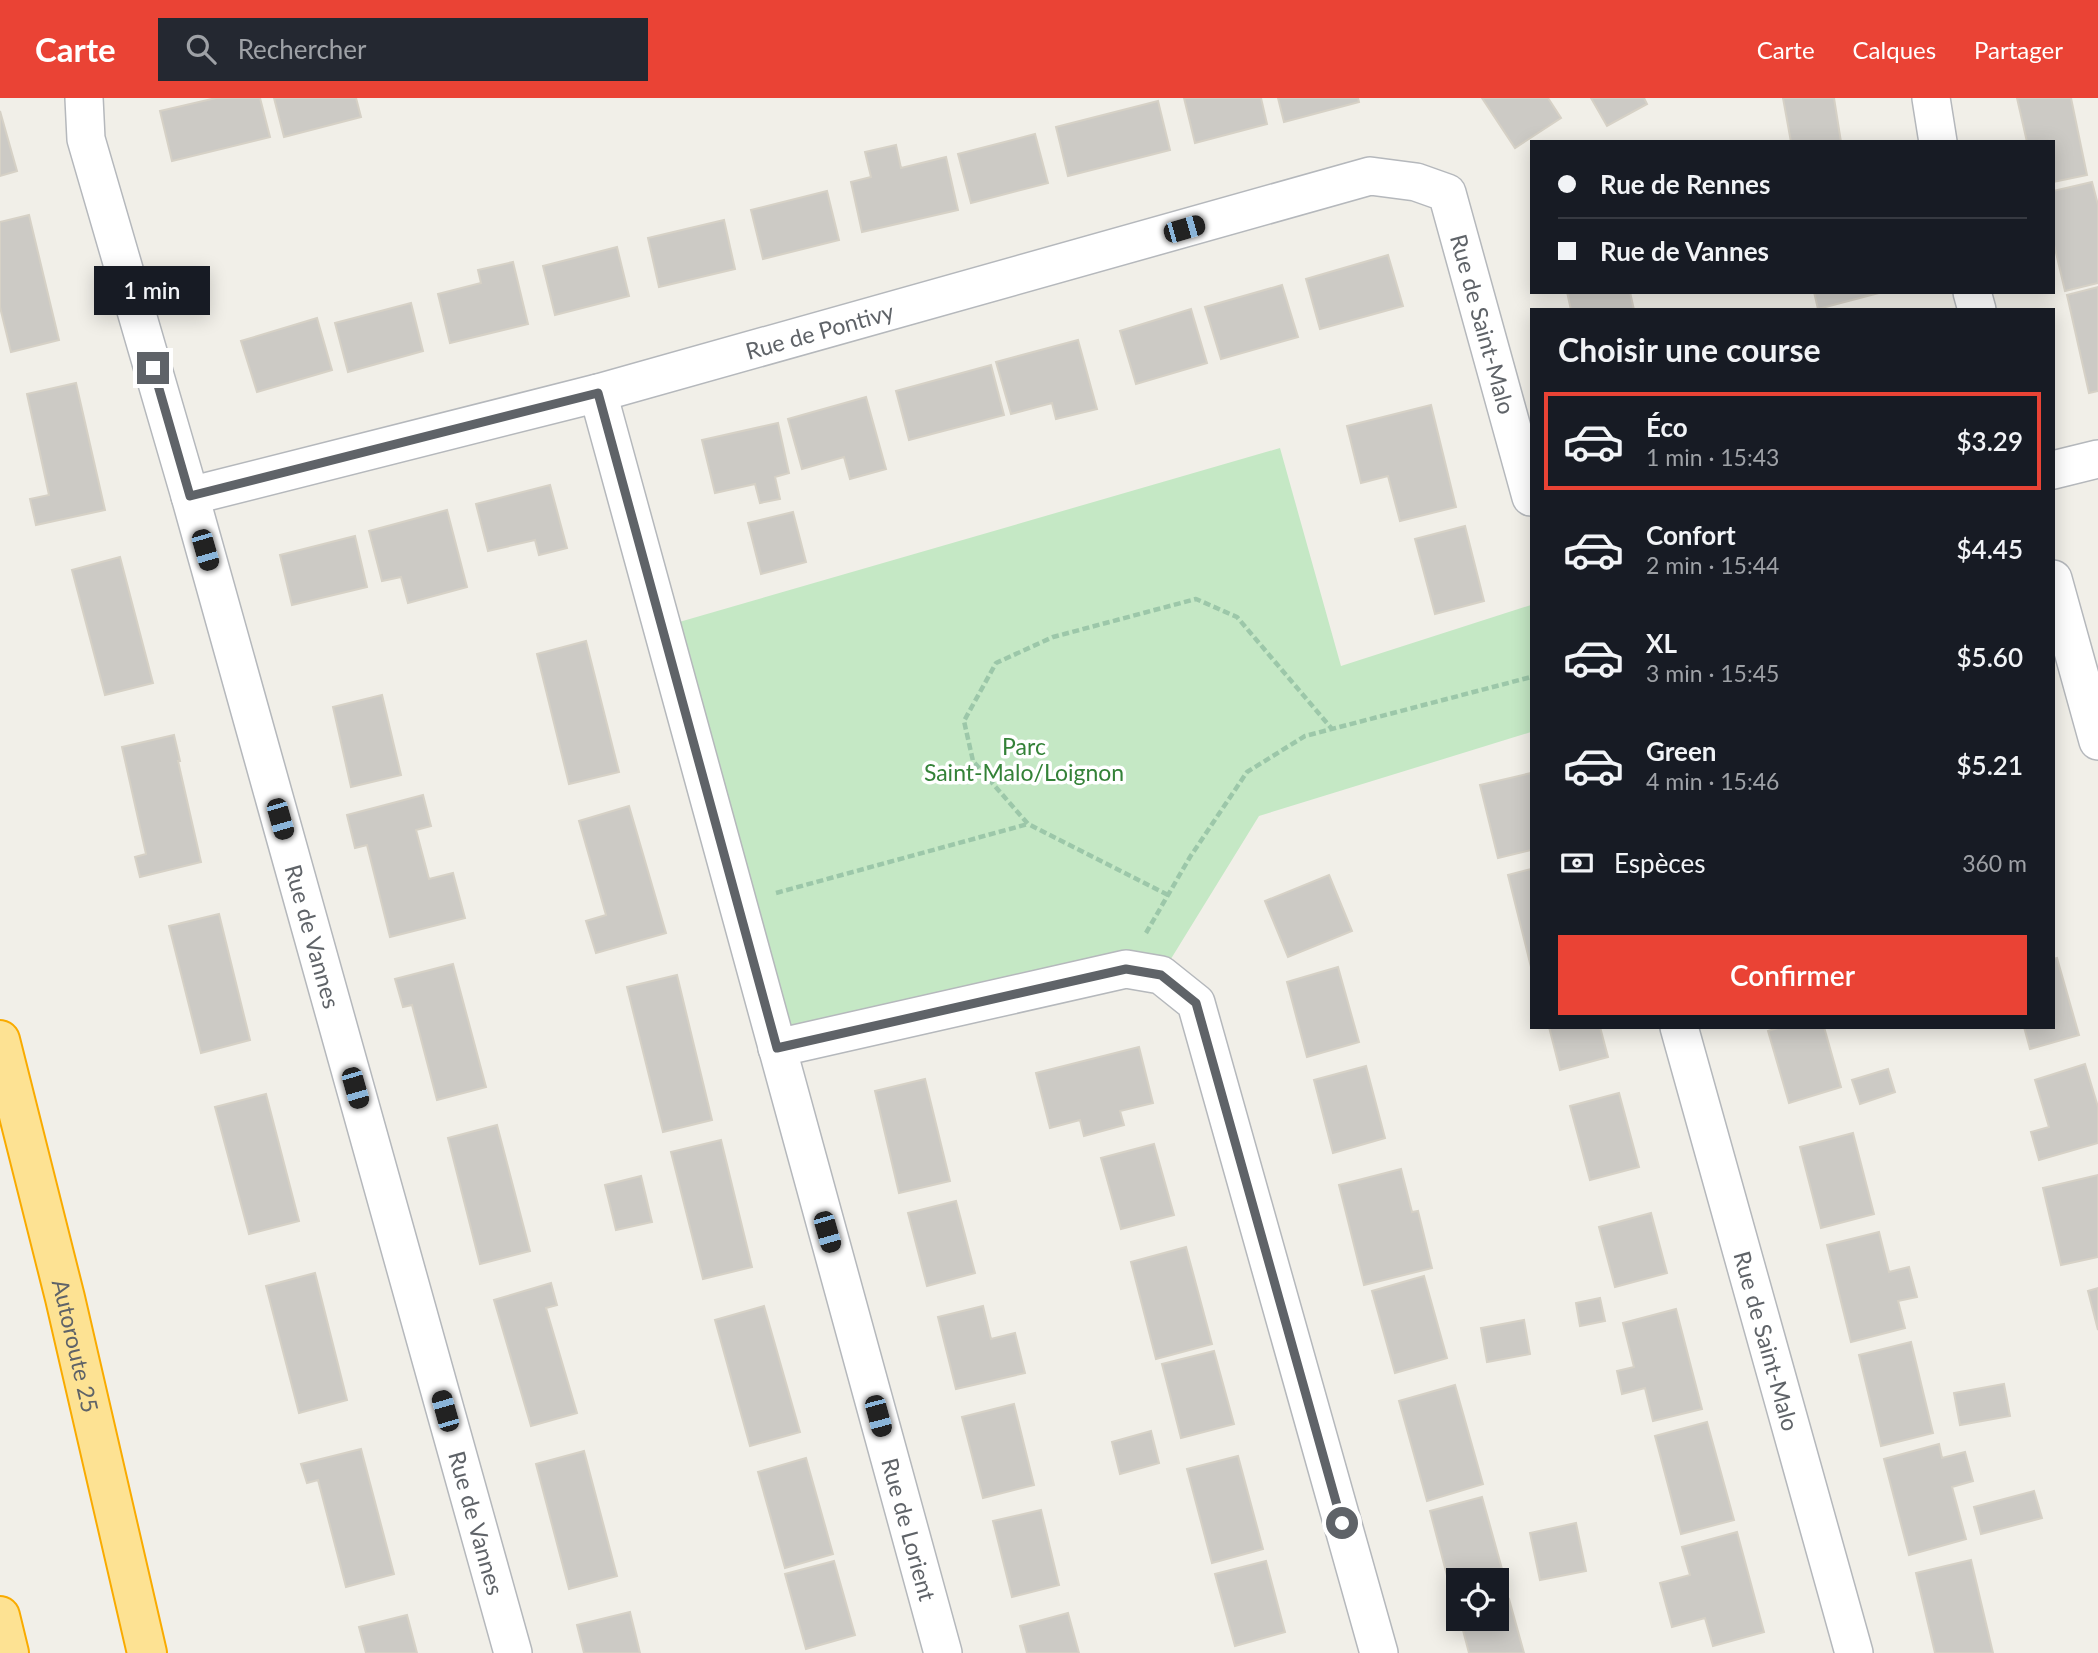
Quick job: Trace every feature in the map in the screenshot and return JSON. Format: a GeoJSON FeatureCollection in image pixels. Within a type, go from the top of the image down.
{"type":"FeatureCollection","features":[{"type":"Feature","properties":{"kind":"highway","name":"Autoroute 25"},"geometry":{"type":"LineString","coordinates":[[0,1040],[65,1298],[147,1653]]}},
{"type":"Feature","properties":{"kind":"highway"},"geometry":{"type":"LineString","coordinates":[[0,1616],[9,1653]]}},
{"type":"Feature","properties":{"kind":"street","name":"Rue de Vannes"},"geometry":{"type":"LineString","coordinates":[[84,98],[86,139],[190,496],[513,1653]]}},
{"type":"Feature","properties":{"kind":"street"},"geometry":{"type":"LineString","coordinates":[[1931,98],[1938,140]]}},
{"type":"Feature","properties":{"kind":"street","name":"Rue de Pontivy"},"geometry":{"type":"LineString","coordinates":[[190,496],[598,393],[1370,176],[1416,181],[1447,193]]}},
{"type":"Feature","properties":{"kind":"street","name":"Rue de Saint-Malo"},"geometry":{"type":"LineString","coordinates":[[1447,193],[1530,494]]}},
{"type":"Feature","properties":{"kind":"street","name":"Rue de Lorient"},"geometry":{"type":"LineString","coordinates":[[598,393],[943,1653]]}},
{"type":"Feature","properties":{"kind":"street"},"geometry":{"type":"LineString","coordinates":[[2055,470],[2098,459]]}},
{"type":"Feature","properties":{"kind":"street"},"geometry":{"type":"LineString","coordinates":[[2055,586],[2098,740]]}},
{"type":"Feature","properties":{"kind":"street"},"geometry":{"type":"LineString","coordinates":[[777,1048],[1126,969],[1161,975],[1196,1003],[1379,1653]]}},
{"type":"Feature","properties":{"kind":"street","name":"Rue de Saint-Malo"},"geometry":{"type":"LineString","coordinates":[[1680,1029],[1854,1653]]}},
{"type":"Feature","properties":{"kind":"path"},"geometry":{"type":"LineString","coordinates":[[1168,894],[1028,824],[972,761],[964,721],[996,663],[1053,637],[1196,599],[1237,617],[1332,729]]}},
{"type":"Feature","properties":{"kind":"path"},"geometry":{"type":"LineString","coordinates":[[1126,969],[1190,857],[1247,772],[1306,736],[1530,677]]}},
{"type":"Feature","properties":{"kind":"path"},"geometry":{"type":"LineString","coordinates":[[737,903],[1028,824]]}},
{"type":"Feature","properties":{"kind":"green space","name":"Parc Saint-Malo/Loignon"},"geometry":{"type":"Polygon","coordinates":[[[1280,448],[1341,666],[1530,605],[1530,732],[1259,816],[1161,975],[777,1048],[662,627],[1280,448]]]}},
{"type":"Feature","properties":{"kind":"building"},"geometry":{"type":"Polygon","coordinates":[[[216,98],[260,98],[270,137],[172,161],[160,111],[216,98]]]}},
{"type":"Feature","properties":{"kind":"building"},"geometry":{"type":"Polygon","coordinates":[[[274,98],[356,98],[361,117],[284,137],[274,98]]]}},
{"type":"Feature","properties":{"kind":"building"},"geometry":{"type":"Polygon","coordinates":[[[1184,98],[1261,98],[1267,124],[1195,143],[1184,98]]]}},
{"type":"Feature","properties":{"kind":"building"},"geometry":{"type":"Polygon","coordinates":[[[1278,98],[1358,98],[1359,102],[1284,122],[1278,98]]]}},
{"type":"Feature","properties":{"kind":"building"},"geometry":{"type":"Polygon","coordinates":[[[1482,98],[1548,98],[1561,118],[1515,148],[1482,98]]]}},
{"type":"Feature","properties":{"kind":"building"},"geometry":{"type":"Polygon","coordinates":[[[1591,98],[1644,98],[1647,104],[1607,126],[1591,98]]]}},
{"type":"Feature","properties":{"kind":"building"},"geometry":{"type":"Polygon","coordinates":[[[1783,98],[1834,98],[1841,140],[1791,140],[1783,98]]]}},
{"type":"Feature","properties":{"kind":"building"},"geometry":{"type":"Polygon","coordinates":[[[2017,98],[2071,98],[2087,175],[2055,182],[2055,140],[2027,140],[2017,98]]]}},
{"type":"Feature","properties":{"kind":"building"},"geometry":{"type":"Polygon","coordinates":[[[1158,101],[1170,150],[1068,176],[1056,127],[1158,101]]]}},
{"type":"Feature","properties":{"kind":"building"},"geometry":{"type":"Polygon","coordinates":[[[0,111],[17,171],[0,176],[0,111]]]}},
{"type":"Feature","properties":{"kind":"building"},"geometry":{"type":"Polygon","coordinates":[[[1035,134],[1048,183],[971,203],[958,154],[1035,134]]]}},
{"type":"Feature","properties":{"kind":"building"},"geometry":{"type":"Polygon","coordinates":[[[896,145],[901,168],[946,157],[958,210],[862,232],[851,182],[871,177],[865,152],[896,145]]]}},
{"type":"Feature","properties":{"kind":"building"},"geometry":{"type":"Polygon","coordinates":[[[2092,182],[2098,205],[2098,283],[2065,291],[2055,248],[2055,191],[2092,182]]]}},
{"type":"Feature","properties":{"kind":"building"},"geometry":{"type":"Polygon","coordinates":[[[827,191],[839,240],[763,259],[751,210],[827,191]]]}},
{"type":"Feature","properties":{"kind":"building"},"geometry":{"type":"Polygon","coordinates":[[[29,215],[59,340],[11,352],[0,307],[0,222],[29,215]]]}},
{"type":"Feature","properties":{"kind":"building"},"geometry":{"type":"Polygon","coordinates":[[[724,220],[735,269],[659,287],[648,238],[724,220]]]}},
{"type":"Feature","properties":{"kind":"building"},"geometry":{"type":"Polygon","coordinates":[[[617,247],[629,296],[555,315],[543,266],[617,247]]]}},
{"type":"Feature","properties":{"kind":"building"},"geometry":{"type":"Polygon","coordinates":[[[1388,255],[1403,306],[1320,329],[1306,279],[1388,255]]]}},
{"type":"Feature","properties":{"kind":"building"},"geometry":{"type":"Polygon","coordinates":[[[513,262],[528,324],[450,343],[438,294],[481,283],[478,270],[513,262]]]}},
{"type":"Feature","properties":{"kind":"building"},"geometry":{"type":"Polygon","coordinates":[[[1282,285],[1298,337],[1221,359],[1205,307],[1282,285]]]}},
{"type":"Feature","properties":{"kind":"building"},"geometry":{"type":"Polygon","coordinates":[[[2098,287],[2098,391],[2089,393],[2067,295],[2098,287]]]}},
{"type":"Feature","properties":{"kind":"building"},"geometry":{"type":"Polygon","coordinates":[[[1567,294],[1630,294],[1634,308],[1571,308],[1567,294]]]}},
{"type":"Feature","properties":{"kind":"building"},"geometry":{"type":"Polygon","coordinates":[[[1814,294],[1875,294],[1822,308],[1818,308],[1814,294]]]}},
{"type":"Feature","properties":{"kind":"building"},"geometry":{"type":"Polygon","coordinates":[[[411,303],[423,351],[348,372],[335,323],[411,303]]]}},
{"type":"Feature","properties":{"kind":"building"},"geometry":{"type":"Polygon","coordinates":[[[1191,309],[1207,363],[1136,384],[1120,331],[1191,309]]]}},
{"type":"Feature","properties":{"kind":"building"},"geometry":{"type":"Polygon","coordinates":[[[317,318],[332,370],[257,392],[241,341],[317,318]]]}},
{"type":"Feature","properties":{"kind":"building"},"geometry":{"type":"Polygon","coordinates":[[[1078,340],[1097,409],[1056,419],[1052,403],[1011,414],[996,362],[1078,340]]]}},
{"type":"Feature","properties":{"kind":"building"},"geometry":{"type":"Polygon","coordinates":[[[991,365],[1004,415],[909,440],[896,391],[991,365]]]}},
{"type":"Feature","properties":{"kind":"building"},"geometry":{"type":"Polygon","coordinates":[[[76,383],[105,510],[36,525],[30,499],[49,495],[27,394],[76,383]]]}},
{"type":"Feature","properties":{"kind":"building"},"geometry":{"type":"Polygon","coordinates":[[[866,397],[886,469],[850,479],[844,457],[802,469],[788,419],[866,397]]]}},
{"type":"Feature","properties":{"kind":"building"},"geometry":{"type":"Polygon","coordinates":[[[1431,405],[1456,507],[1400,521],[1388,476],[1361,483],[1347,426],[1431,405]]]}},
{"type":"Feature","properties":{"kind":"building"},"geometry":{"type":"Polygon","coordinates":[[[778,423],[789,473],[775,477],[780,499],[760,503],[755,484],[715,493],[702,440],[778,423]]]}},
{"type":"Feature","properties":{"kind":"building"},"geometry":{"type":"Polygon","coordinates":[[[550,485],[567,548],[539,555],[535,540],[488,551],[476,504],[550,485]]]}},
{"type":"Feature","properties":{"kind":"building"},"geometry":{"type":"Polygon","coordinates":[[[447,510],[467,587],[408,603],[401,577],[382,581],[369,531],[447,510]]]}},
{"type":"Feature","properties":{"kind":"building"},"geometry":{"type":"Polygon","coordinates":[[[793,512],[806,562],[761,574],[748,523],[793,512]]]}},
{"type":"Feature","properties":{"kind":"building"},"geometry":{"type":"Polygon","coordinates":[[[1465,526],[1484,601],[1435,614],[1415,539],[1465,526]]]}},
{"type":"Feature","properties":{"kind":"building"},"geometry":{"type":"Polygon","coordinates":[[[355,536],[367,587],[292,605],[280,555],[355,536]]]}},
{"type":"Feature","properties":{"kind":"building"},"geometry":{"type":"Polygon","coordinates":[[[120,557],[153,683],[105,695],[72,570],[120,557]]]}},
{"type":"Feature","properties":{"kind":"building"},"geometry":{"type":"Polygon","coordinates":[[[586,641],[619,772],[569,784],[537,654],[586,641]]]}},
{"type":"Feature","properties":{"kind":"building"},"geometry":{"type":"Polygon","coordinates":[[[382,695],[401,775],[351,787],[333,707],[382,695]]]}},
{"type":"Feature","properties":{"kind":"building"},"geometry":{"type":"Polygon","coordinates":[[[174,735],[201,862],[140,877],[135,857],[146,854],[122,747],[174,735]]]}},
{"type":"Feature","properties":{"kind":"building"},"geometry":{"type":"Polygon","coordinates":[[[1530,773],[1530,850],[1498,858],[1480,785],[1530,773]]]}},
{"type":"Feature","properties":{"kind":"building"},"geometry":{"type":"Polygon","coordinates":[[[423,795],[431,826],[416,830],[429,879],[453,873],[465,918],[390,937],[367,845],[355,848],[347,815],[423,795]]]}},
{"type":"Feature","properties":{"kind":"building"},"geometry":{"type":"Polygon","coordinates":[[[629,806],[666,933],[596,953],[586,921],[606,915],[579,821],[629,806]]]}},
{"type":"Feature","properties":{"kind":"building"},"geometry":{"type":"Polygon","coordinates":[[[1530,869],[1530,963],[1508,875],[1530,869]]]}},
{"type":"Feature","properties":{"kind":"building"},"geometry":{"type":"Polygon","coordinates":[[[1329,875],[1352,931],[1288,957],[1265,901],[1329,875]]]}},
{"type":"Feature","properties":{"kind":"building"},"geometry":{"type":"Polygon","coordinates":[[[219,914],[250,1040],[201,1053],[169,926],[219,914]]]}},
{"type":"Feature","properties":{"kind":"building"},"geometry":{"type":"Polygon","coordinates":[[[2055,958],[2079,1035],[2030,1049],[2025,1029],[2055,1029],[2055,958]]]}},
{"type":"Feature","properties":{"kind":"building"},"geometry":{"type":"Polygon","coordinates":[[[453,964],[486,1087],[437,1100],[412,1005],[403,1007],[395,979],[453,964]]]}},
{"type":"Feature","properties":{"kind":"building"},"geometry":{"type":"Polygon","coordinates":[[[1338,967],[1359,1042],[1307,1057],[1287,982],[1338,967]]]}},
{"type":"Feature","properties":{"kind":"building"},"geometry":{"type":"Polygon","coordinates":[[[677,975],[712,1120],[663,1132],[627,987],[677,975]]]}},
{"type":"Feature","properties":{"kind":"building"},"geometry":{"type":"Polygon","coordinates":[[[1550,1029],[1601,1029],[1608,1057],[1560,1070],[1550,1029]]]}},
{"type":"Feature","properties":{"kind":"building"},"geometry":{"type":"Polygon","coordinates":[[[1825,1029],[1841,1087],[1789,1103],[1768,1031],[1825,1029]]]}},
{"type":"Feature","properties":{"kind":"building"},"geometry":{"type":"Polygon","coordinates":[[[1139,1047],[1153,1103],[1120,1111],[1124,1125],[1084,1136],[1080,1120],[1050,1128],[1036,1073],[1139,1047]]]}},
{"type":"Feature","properties":{"kind":"building"},"geometry":{"type":"Polygon","coordinates":[[[2085,1064],[2098,1107],[2098,1143],[2039,1160],[2031,1132],[2049,1127],[2035,1080],[2085,1064]]]}},
{"type":"Feature","properties":{"kind":"building"},"geometry":{"type":"Polygon","coordinates":[[[1366,1066],[1385,1138],[1333,1153],[1314,1080],[1366,1066]]]}},
{"type":"Feature","properties":{"kind":"building"},"geometry":{"type":"Polygon","coordinates":[[[1888,1069],[1895,1092],[1860,1104],[1852,1080],[1888,1069]]]}},
{"type":"Feature","properties":{"kind":"building"},"geometry":{"type":"Polygon","coordinates":[[[925,1079],[950,1181],[899,1193],[875,1091],[925,1079]]]}},
{"type":"Feature","properties":{"kind":"building"},"geometry":{"type":"Polygon","coordinates":[[[1619,1093],[1639,1167],[1590,1180],[1570,1106],[1619,1093]]]}},
{"type":"Feature","properties":{"kind":"building"},"geometry":{"type":"Polygon","coordinates":[[[266,1094],[299,1221],[249,1234],[215,1107],[266,1094]]]}},
{"type":"Feature","properties":{"kind":"building"},"geometry":{"type":"Polygon","coordinates":[[[497,1125],[530,1251],[480,1264],[448,1138],[497,1125]]]}},
{"type":"Feature","properties":{"kind":"building"},"geometry":{"type":"Polygon","coordinates":[[[1853,1133],[1874,1214],[1821,1228],[1800,1147],[1853,1133]]]}},
{"type":"Feature","properties":{"kind":"building"},"geometry":{"type":"Polygon","coordinates":[[[721,1140],[752,1267],[703,1279],[671,1152],[721,1140]]]}},
{"type":"Feature","properties":{"kind":"building"},"geometry":{"type":"Polygon","coordinates":[[[1154,1144],[1174,1215],[1121,1229],[1101,1158],[1154,1144]]]}},
{"type":"Feature","properties":{"kind":"building"},"geometry":{"type":"Polygon","coordinates":[[[1401,1169],[1412,1212],[1418,1211],[1432,1268],[1364,1285],[1339,1185],[1401,1169]]]}},
{"type":"Feature","properties":{"kind":"building"},"geometry":{"type":"Polygon","coordinates":[[[2098,1175],[2098,1257],[2061,1265],[2043,1188],[2098,1175]]]}},
{"type":"Feature","properties":{"kind":"building"},"geometry":{"type":"Polygon","coordinates":[[[641,1176],[652,1222],[616,1230],[605,1185],[641,1176]]]}},
{"type":"Feature","properties":{"kind":"building"},"geometry":{"type":"Polygon","coordinates":[[[956,1201],[975,1273],[927,1286],[908,1213],[956,1201]]]}},
{"type":"Feature","properties":{"kind":"building"},"geometry":{"type":"Polygon","coordinates":[[[1651,1213],[1667,1273],[1615,1287],[1599,1227],[1651,1213]]]}},
{"type":"Feature","properties":{"kind":"building"},"geometry":{"type":"Polygon","coordinates":[[[1879,1232],[1889,1272],[1909,1267],[1917,1297],[1898,1301],[1905,1328],[1851,1342],[1827,1245],[1879,1232]]]}},
{"type":"Feature","properties":{"kind":"building"},"geometry":{"type":"Polygon","coordinates":[[[1186,1247],[1212,1344],[1156,1359],[1131,1262],[1186,1247]]]}},
{"type":"Feature","properties":{"kind":"building"},"geometry":{"type":"Polygon","coordinates":[[[315,1273],[347,1400],[299,1413],[266,1286],[315,1273]]]}},
{"type":"Feature","properties":{"kind":"building"},"geometry":{"type":"Polygon","coordinates":[[[1424,1276],[1447,1358],[1395,1373],[1372,1291],[1424,1276]]]}},
{"type":"Feature","properties":{"kind":"building"},"geometry":{"type":"Polygon","coordinates":[[[551,1283],[557,1305],[546,1308],[577,1413],[531,1426],[494,1300],[551,1283]]]}},
{"type":"Feature","properties":{"kind":"building"},"geometry":{"type":"Polygon","coordinates":[[[2098,1288],[2098,1330],[2088,1291],[2098,1288]]]}},
{"type":"Feature","properties":{"kind":"building"},"geometry":{"type":"Polygon","coordinates":[[[1600,1298],[1605,1321],[1580,1326],[1576,1303],[1600,1298]]]}},
{"type":"Feature","properties":{"kind":"building"},"geometry":{"type":"Polygon","coordinates":[[[764,1306],[800,1432],[750,1446],[715,1320],[764,1306]]]}},
{"type":"Feature","properties":{"kind":"building"},"geometry":{"type":"Polygon","coordinates":[[[983,1306],[991,1339],[1015,1333],[1025,1373],[956,1389],[938,1317],[983,1306]]]}},
{"type":"Feature","properties":{"kind":"building"},"geometry":{"type":"Polygon","coordinates":[[[1676,1309],[1702,1409],[1653,1421],[1645,1388],[1622,1394],[1617,1371],[1634,1367],[1623,1323],[1676,1309]]]}},
{"type":"Feature","properties":{"kind":"building"},"geometry":{"type":"Polygon","coordinates":[[[1524,1320],[1530,1354],[1487,1362],[1481,1328],[1524,1320]]]}},
{"type":"Feature","properties":{"kind":"building"},"geometry":{"type":"Polygon","coordinates":[[[1911,1342],[1933,1433],[1881,1446],[1859,1355],[1911,1342]]]}},
{"type":"Feature","properties":{"kind":"building"},"geometry":{"type":"Polygon","coordinates":[[[1214,1351],[1234,1424],[1181,1438],[1162,1364],[1214,1351]]]}},
{"type":"Feature","properties":{"kind":"building"},"geometry":{"type":"Polygon","coordinates":[[[2004,1384],[2010,1416],[1960,1425],[1954,1393],[2004,1384]]]}},
{"type":"Feature","properties":{"kind":"building"},"geometry":{"type":"Polygon","coordinates":[[[1455,1385],[1483,1484],[1427,1501],[1399,1401],[1455,1385]]]}},
{"type":"Feature","properties":{"kind":"building"},"geometry":{"type":"Polygon","coordinates":[[[1014,1404],[1034,1485],[983,1498],[962,1417],[1014,1404]]]}},
{"type":"Feature","properties":{"kind":"building"},"geometry":{"type":"Polygon","coordinates":[[[1707,1422],[1734,1520],[1681,1534],[1655,1436],[1707,1422]]]}},
{"type":"Feature","properties":{"kind":"building"},"geometry":{"type":"Polygon","coordinates":[[[1151,1431],[1159,1463],[1120,1474],[1112,1442],[1151,1431]]]}},
{"type":"Feature","properties":{"kind":"building"},"geometry":{"type":"Polygon","coordinates":[[[1939,1444],[1942,1458],[1965,1452],[1973,1481],[1952,1487],[1966,1539],[1909,1555],[1884,1459],[1939,1444]]]}},
{"type":"Feature","properties":{"kind":"building"},"geometry":{"type":"Polygon","coordinates":[[[361,1449],[394,1574],[346,1587],[318,1480],[307,1483],[301,1464],[361,1449]]]}},
{"type":"Feature","properties":{"kind":"building"},"geometry":{"type":"Polygon","coordinates":[[[584,1451],[617,1576],[569,1589],[536,1464],[584,1451]]]}},
{"type":"Feature","properties":{"kind":"building"},"geometry":{"type":"Polygon","coordinates":[[[1238,1456],[1263,1549],[1212,1563],[1187,1469],[1238,1456]]]}},
{"type":"Feature","properties":{"kind":"building"},"geometry":{"type":"Polygon","coordinates":[[[806,1458],[833,1554],[785,1568],[758,1472],[806,1458]]]}},
{"type":"Feature","properties":{"kind":"building"},"geometry":{"type":"Polygon","coordinates":[[[2034,1491],[2042,1518],[1981,1534],[1974,1507],[2034,1491]]]}},
{"type":"Feature","properties":{"kind":"building"},"geometry":{"type":"Polygon","coordinates":[[[1482,1497],[1502,1568],[1446,1568],[1446,1572],[1430,1511],[1482,1497]]]}},
{"type":"Feature","properties":{"kind":"building"},"geometry":{"type":"Polygon","coordinates":[[[1041,1510],[1059,1585],[1012,1597],[993,1521],[1041,1510]]]}},
{"type":"Feature","properties":{"kind":"building"},"geometry":{"type":"Polygon","coordinates":[[[1576,1523],[1586,1571],[1540,1580],[1530,1533],[1576,1523]]]}},
{"type":"Feature","properties":{"kind":"building"},"geometry":{"type":"Polygon","coordinates":[[[1737,1532],[1764,1632],[1713,1646],[1705,1618],[1672,1627],[1660,1583],[1690,1575],[1682,1547],[1737,1532]]]}},
{"type":"Feature","properties":{"kind":"building"},"geometry":{"type":"Polygon","coordinates":[[[1971,1560],[1993,1653],[1935,1653],[1916,1573],[1971,1560]]]}},
{"type":"Feature","properties":{"kind":"building"},"geometry":{"type":"Polygon","coordinates":[[[834,1561],[855,1635],[806,1649],[785,1574],[834,1561]]]}},
{"type":"Feature","properties":{"kind":"building"},"geometry":{"type":"Polygon","coordinates":[[[1266,1561],[1285,1632],[1235,1646],[1215,1574],[1266,1561]]]}},
{"type":"Feature","properties":{"kind":"building"},"geometry":{"type":"Polygon","coordinates":[[[1509,1599],[1524,1653],[1469,1653],[1463,1631],[1509,1631],[1509,1599]]]}},
{"type":"Feature","properties":{"kind":"building"},"geometry":{"type":"Polygon","coordinates":[[[630,1612],[640,1653],[584,1653],[577,1625],[630,1612]]]}},
{"type":"Feature","properties":{"kind":"building"},"geometry":{"type":"Polygon","coordinates":[[[1068,1613],[1079,1653],[1027,1653],[1020,1626],[1068,1613]]]}},
{"type":"Feature","properties":{"kind":"building"},"geometry":{"type":"Polygon","coordinates":[[[407,1615],[417,1653],[366,1653],[359,1627],[407,1615]]]}},
{"type":"Feature","properties":{"kind":"route"},"geometry":{"type":"LineString","coordinates":[[153,368],[190,496],[598,393],[777,1048],[1126,969],[1161,975],[1196,1003],[1342,1523]]}}]}
